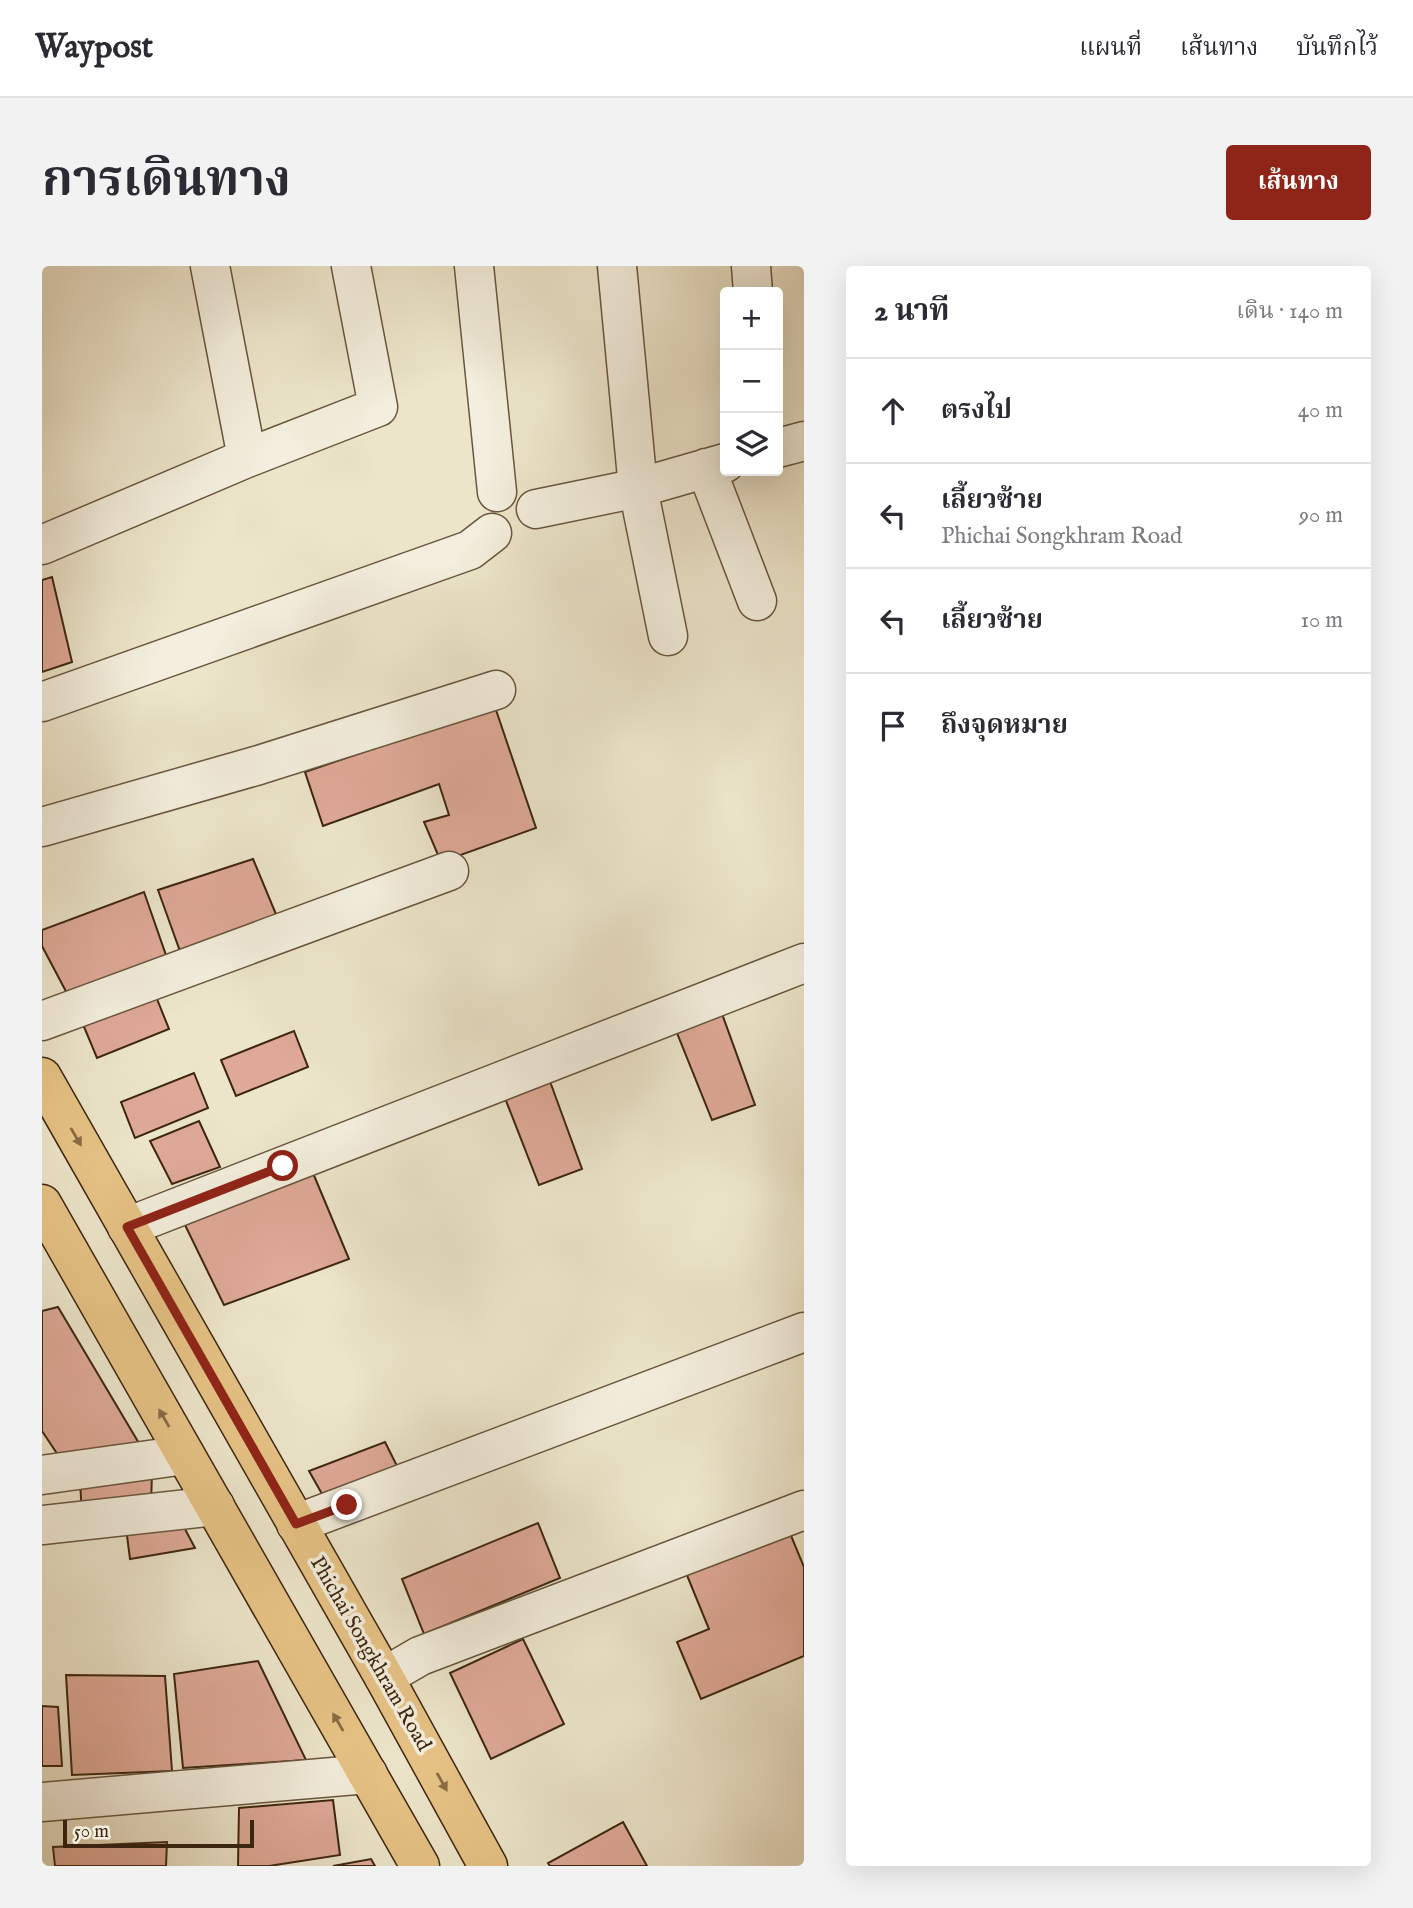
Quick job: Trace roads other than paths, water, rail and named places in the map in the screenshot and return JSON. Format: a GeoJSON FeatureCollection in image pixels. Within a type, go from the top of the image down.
{"type":"FeatureCollection","features":[{"type":"Feature","properties":{"kind":"main road","name":"Phichai Songkhram Road"},"geometry":{"type":"LineString","coordinates":[[42,1077],[384,1677],[488,1866]]}},
{"type":"Feature","properties":{"kind":"main road"},"geometry":{"type":"LineString","coordinates":[[42,1204],[420,1866]]}},
{"type":"Feature","properties":{"kind":"street"},"geometry":{"type":"LineString","coordinates":[[210,266],[247,458]]}},
{"type":"Feature","properties":{"kind":"street"},"geometry":{"type":"LineString","coordinates":[[42,545],[247,458],[378,407],[351,266]]}},
{"type":"Feature","properties":{"kind":"street"},"geometry":{"type":"LineString","coordinates":[[474,266],[497,492]]}},
{"type":"Feature","properties":{"kind":"street"},"geometry":{"type":"LineString","coordinates":[[617,266],[638,488],[668,636]]}},
{"type":"Feature","properties":{"kind":"street"},"geometry":{"type":"LineString","coordinates":[[751,266],[753,287]]}},
{"type":"Feature","properties":{"kind":"street"},"geometry":{"type":"LineString","coordinates":[[783,447],[804,441]]}},
{"type":"Feature","properties":{"kind":"street"},"geometry":{"type":"LineString","coordinates":[[536,509],[638,488],[716,466],[757,601]]}},
{"type":"Feature","properties":{"kind":"street"},"geometry":{"type":"LineString","coordinates":[[508,489],[521,491],[531,498],[536,509],[533,528],[527,536],[509,541],[492,533],[486,523],[485,511],[489,500],[497,492],[508,489]]}},
{"type":"Feature","properties":{"kind":"street"},"geometry":{"type":"LineString","coordinates":[[42,702],[470,550],[492,533]]}},
{"type":"Feature","properties":{"kind":"street"},"geometry":{"type":"LineString","coordinates":[[42,827],[259,765],[496,690]]}},
{"type":"Feature","properties":{"kind":"street"},"geometry":{"type":"LineString","coordinates":[[42,1021],[449,871]]}},
{"type":"Feature","properties":{"kind":"street"},"geometry":{"type":"LineString","coordinates":[[127,1227],[804,963]]}},
{"type":"Feature","properties":{"kind":"street"},"geometry":{"type":"LineString","coordinates":[[296,1524],[804,1332]]}},
{"type":"Feature","properties":{"kind":"street"},"geometry":{"type":"LineString","coordinates":[[42,1475],[186,1455]]}},
{"type":"Feature","properties":{"kind":"street"},"geometry":{"type":"LineString","coordinates":[[42,1525],[215,1506]]}},
{"type":"Feature","properties":{"kind":"street"},"geometry":{"type":"LineString","coordinates":[[384,1677],[420,1656],[804,1510]]}},
{"type":"Feature","properties":{"kind":"street"},"geometry":{"type":"LineString","coordinates":[[42,1802],[368,1774]]}}]}
